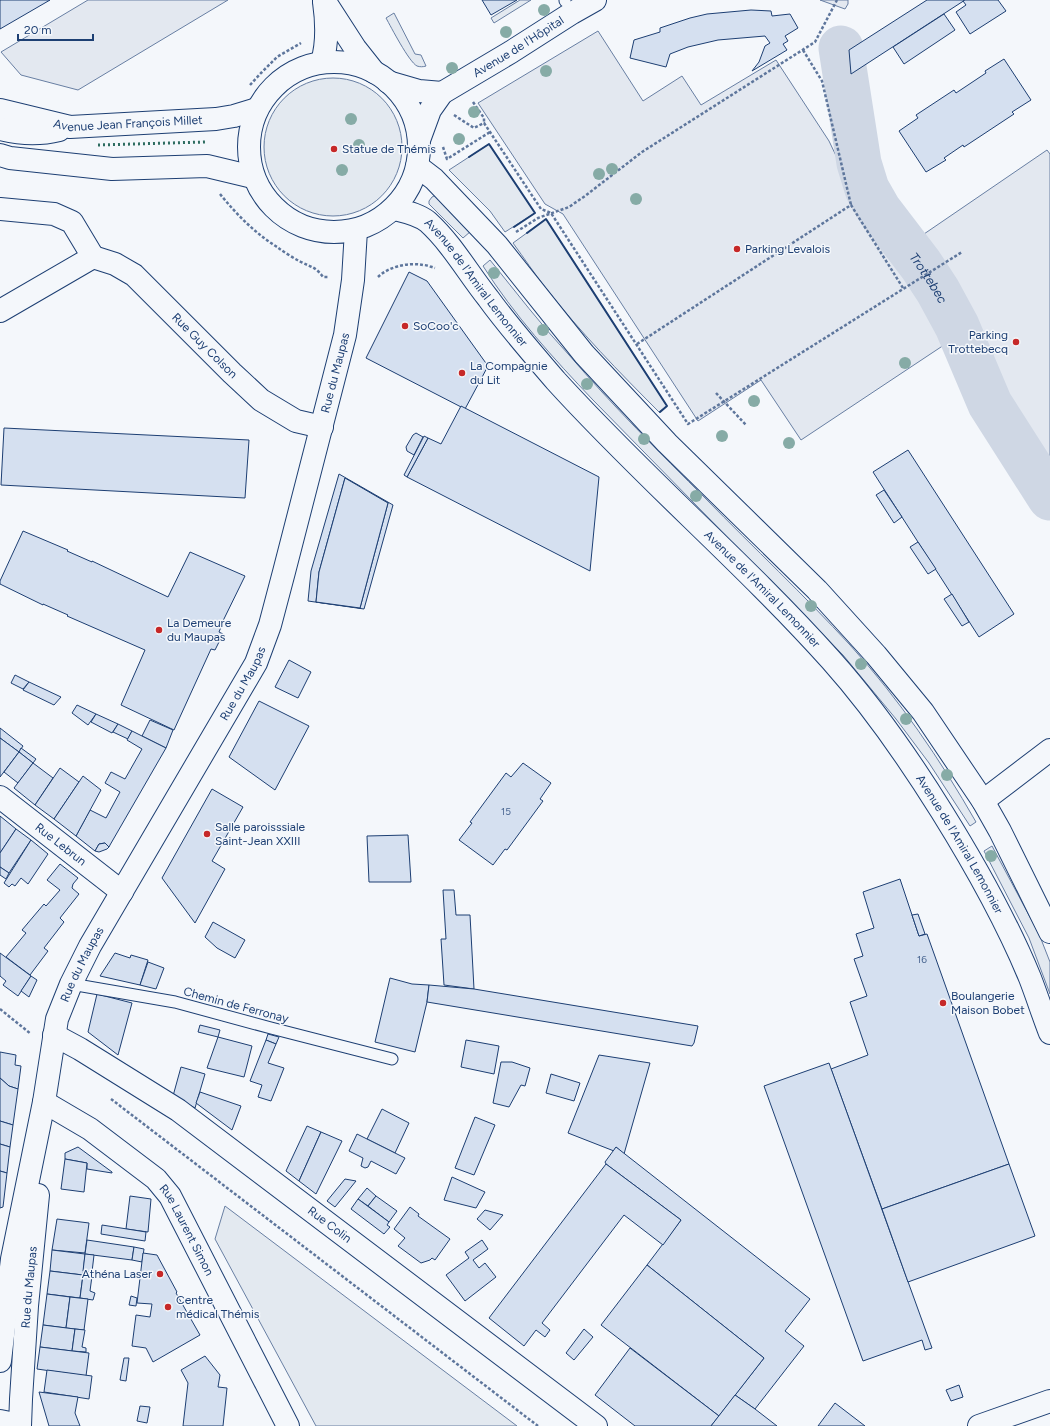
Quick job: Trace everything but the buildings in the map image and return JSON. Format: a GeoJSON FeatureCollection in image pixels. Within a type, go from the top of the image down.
{"type":"FeatureCollection","features":[{"type":"Feature","properties":{"kind":"street"},"geometry":{"type":"LineString","coordinates":[[322,62],[326,45],[327,21],[324,0]]}},
{"type":"Feature","properties":{"kind":"street"},"geometry":{"type":"LineString","coordinates":[[324,0],[355,48],[381,77],[401,95],[410,110],[416,125],[419,140],[417,166],[408,190],[394,209],[376,222],[356,230],[331,233],[306,229],[284,217],[265,199],[253,177],[248,154],[250,131],[257,110],[266,95],[277,83],[306,66],[322,62],[336,62],[348,63],[362,67],[381,77],[419,91],[442,93]]}},
{"type":"Feature","properties":{"kind":"street","name":"Avenue de l'Hôpital"},"geometry":{"type":"LineString","coordinates":[[419,140],[430,110],[442,93],[595,0]]}},
{"type":"Feature","properties":{"kind":"street","name":"Avenue Jean François Millet"},"geometry":{"type":"LineString","coordinates":[[0,110],[70,127],[216,118],[234,116],[257,110]]}},
{"type":"Feature","properties":{"kind":"street"},"geometry":{"type":"LineString","coordinates":[[0,129],[23,134],[37,134],[70,127]]}},
{"type":"Feature","properties":{"kind":"street"},"geometry":{"type":"LineString","coordinates":[[0,155],[10,158],[112,169],[208,166],[253,177]]}},
{"type":"Feature","properties":{"kind":"street"},"geometry":{"type":"LineString","coordinates":[[417,166],[434,179],[497,245],[584,354],[662,438],[817,590],[876,655],[923,712],[983,801],[1000,831],[1050,932]]}},
{"type":"Feature","properties":{"kind":"street"},"geometry":{"type":"LineString","coordinates":[[0,209],[54,214],[72,222],[93,257],[0,310]]}},
{"type":"Feature","properties":{"kind":"street","name":"Avenue de l'Amiral Lemonnier"},"geometry":{"type":"LineString","coordinates":[[394,209],[413,213],[427,221],[455,253],[488,298],[535,357],[573,399],[796,623],[833,662],[880,721],[920,776],[993,897],[1031,980],[1050,1034]]}},
{"type":"Feature","properties":{"kind":"street","name":"Rue du Maupas"},"geometry":{"type":"LineString","coordinates":[[0,1361],[14,1257],[42,1149],[44,1102],[59,1011],[70,984],[90,946],[256,663],[270,625],[345,335],[353,280],[356,230]]}},
{"type":"Feature","properties":{"kind":"street","name":"Rue Guy Colson"},"geometry":{"type":"LineString","coordinates":[[93,257],[115,264],[134,275],[261,400],[296,421],[322,427]]}},
{"type":"Feature","properties":{"kind":"street"},"geometry":{"type":"LineString","coordinates":[[983,801],[1050,751]]}},
{"type":"Feature","properties":{"kind":"street","name":"Rue Lebrun"},"geometry":{"type":"LineString","coordinates":[[0,797],[122,892]]}},
{"type":"Feature","properties":{"kind":"street","name":"Rue Colin"},"geometry":{"type":"LineString","coordinates":[[54,1035],[80,1049],[178,1110],[596,1426]]}},
{"type":"Feature","properties":{"kind":"street","name":"Rue Laurent Simon"},"geometry":{"type":"LineString","coordinates":[[44,1102],[90,1129],[156,1179],[170,1196],[288,1426]]}},
{"type":"Feature","properties":{"kind":"street","name":"Rue du Maupas"},"geometry":{"type":"LineString","coordinates":[[13,1424],[21,1391],[14,1257]]}},
{"type":"Feature","properties":{"kind":"street"},"geometry":{"type":"LineString","coordinates":[[979,1426],[1050,1401]]}},
{"type":"Feature","properties":{"kind":"lane","name":"Chemin de Ferronay"},"geometry":{"type":"LineString","coordinates":[[70,984],[175,1002],[392,1058]]}},
{"type":"Feature","properties":{"kind":"path"},"geometry":{"type":"LineString","coordinates":[[515,233],[538,218],[569,207],[642,152],[815,42],[837,0]]}},
{"type":"Feature","properties":{"kind":"path"},"geometry":{"type":"LineString","coordinates":[[246,89],[277,57],[306,41]]}},
{"type":"Feature","properties":{"kind":"path"},"geometry":{"type":"LineString","coordinates":[[803,50],[822,81],[851,205],[903,288]]}},
{"type":"Feature","properties":{"kind":"path"},"geometry":{"type":"LineString","coordinates":[[473,102],[484,118],[484,123],[541,209],[551,213],[688,424],[962,252]]}},
{"type":"Feature","properties":{"kind":"path"},"geometry":{"type":"LineString","coordinates":[[454,115],[474,128],[484,123]]}},
{"type":"Feature","properties":{"kind":"path"},"geometry":{"type":"LineString","coordinates":[[447,159],[490,132]]}},
{"type":"Feature","properties":{"kind":"path"},"geometry":{"type":"LineString","coordinates":[[219,192],[230,206],[256,232],[284,252],[301,262],[312,266],[319,271],[323,277],[328,278]]}},
{"type":"Feature","properties":{"kind":"path"},"geometry":{"type":"LineString","coordinates":[[637,344],[851,205]]}},
{"type":"Feature","properties":{"kind":"path"},"geometry":{"type":"LineString","coordinates":[[374,282],[383,272],[400,266],[422,264],[439,268]]}},
{"type":"Feature","properties":{"kind":"path"},"geometry":{"type":"LineString","coordinates":[[716,392],[746,425]]}},
{"type":"Feature","properties":{"kind":"path"},"geometry":{"type":"LineString","coordinates":[[0,1010],[29,1032]]}},
{"type":"Feature","properties":{"kind":"path"},"geometry":{"type":"LineString","coordinates":[[110,1098],[538,1426]]}},
{"type":"Feature","properties":{"kind":"shaded area"},"geometry":{"type":"Polygon","coordinates":[[[88,0],[228,0],[78,90],[21,75],[1,52],[88,0]]]}},
{"type":"Feature","properties":{"kind":"shaded area"},"geometry":{"type":"Polygon","coordinates":[[[520,0],[531,0],[494,23],[491,18],[520,0]]]}},
{"type":"Feature","properties":{"kind":"shaded area"},"geometry":{"type":"Polygon","coordinates":[[[820,0],[848,0],[848,4],[845,9],[820,0]]]}},
{"type":"Feature","properties":{"kind":"shaded area"},"geometry":{"type":"Polygon","coordinates":[[[394,13],[415,54],[421,55],[426,66],[417,66],[409,58],[400,44],[386,18],[394,13]]]}},
{"type":"Feature","properties":{"kind":"shaded area","name":"Parking Levalois"},"geometry":{"type":"Polygon","coordinates":[[[598,31],[643,101],[682,76],[701,105],[776,60],[829,141],[859,204],[947,343],[801,440],[761,380],[698,421],[563,214],[545,204],[478,103],[598,31]]]}},
{"type":"Feature","properties":{"kind":"shaded area"},"geometry":{"type":"Polygon","coordinates":[[[333,78],[359,83],[382,98],[397,121],[402,147],[397,173],[382,196],[359,211],[333,216],[307,211],[284,196],[269,173],[264,147],[269,121],[284,98],[307,83],[333,78]]]}},
{"type":"Feature","properties":{"kind":"shaded area"},"geometry":{"type":"Polygon","coordinates":[[[489,144],[535,213],[505,232],[490,211],[449,170],[489,144]]]}},
{"type":"Feature","properties":{"kind":"shaded area","name":"Parking Trottebecq"},"geometry":{"type":"Polygon","coordinates":[[[1047,150],[1050,154],[1050,463],[1011,405],[955,278],[924,234],[1047,150]]]}},
{"type":"Feature","properties":{"kind":"shaded area"},"geometry":{"type":"Polygon","coordinates":[[[436,195],[471,231],[463,238],[429,204],[432,197],[436,195]]]}},
{"type":"Feature","properties":{"kind":"shaded area"},"geometry":{"type":"Polygon","coordinates":[[[546,219],[667,406],[659,412],[586,336],[558,304],[513,243],[546,219]]]}},
{"type":"Feature","properties":{"kind":"shaded area"},"geometry":{"type":"Polygon","coordinates":[[[490,260],[548,332],[585,374],[671,464],[850,645],[902,708],[918,730],[948,775],[976,822],[970,826],[929,763],[896,719],[843,655],[593,400],[549,352],[521,319],[483,266],[490,260]]]}},
{"type":"Feature","properties":{"kind":"shaded area"},"geometry":{"type":"Polygon","coordinates":[[[992,846],[1039,934],[1050,962],[1050,994],[1029,938],[984,851],[992,846]]]}},
{"type":"Feature","properties":{"kind":"shaded area"},"geometry":{"type":"Polygon","coordinates":[[[225,1206],[517,1426],[316,1426],[215,1239],[225,1206]]]}},
{"type":"Feature","properties":{"kind":"waterway","name":"Trottebec"},"geometry":{"type":"LineString","coordinates":[[841,48],[859,163],[867,189],[879,210],[921,265],[938,291],[957,326],[990,404],[1050,498]]}},
{"type":"Feature","properties":{"kind":"hedge"},"geometry":{"type":"LineString","coordinates":[[98,145],[205,142]]}},
{"type":"Feature","properties":{"kind":"wall"},"geometry":{"type":"LineString","coordinates":[[469,157],[489,144],[535,213],[514,227]]}},
{"type":"Feature","properties":{"kind":"wall"},"geometry":{"type":"LineString","coordinates":[[527,233],[546,219],[667,406],[660,412]]}},
{"type":"Feature","properties":{"kind":"place","name":"Statue de Thémis"},"geometry":{"type":"Point","coordinates":[334,149]}},
{"type":"Feature","properties":{"kind":"place","name":"Parking Levalois"},"geometry":{"type":"Point","coordinates":[737,249]}},
{"type":"Feature","properties":{"kind":"place","name":"SoCoo'c"},"geometry":{"type":"Point","coordinates":[405,326]}},
{"type":"Feature","properties":{"kind":"place","name":"Parking Trottebecq"},"geometry":{"type":"Point","coordinates":[1016,342]}},
{"type":"Feature","properties":{"kind":"place","name":"La Compagnie du Lit"},"geometry":{"type":"Point","coordinates":[462,373]}},
{"type":"Feature","properties":{"kind":"place","name":"La Demeure du Maupas"},"geometry":{"type":"Point","coordinates":[159,630]}},
{"type":"Feature","properties":{"kind":"place","name":"Salle paroisssiale Saint-Jean XXIII"},"geometry":{"type":"Point","coordinates":[207,834]}},
{"type":"Feature","properties":{"kind":"place","name":"Boulangerie Maison Bobet"},"geometry":{"type":"Point","coordinates":[943,1003]}},
{"type":"Feature","properties":{"kind":"place","name":"Athéna Laser"},"geometry":{"type":"Point","coordinates":[160,1274]}},
{"type":"Feature","properties":{"kind":"place","name":"Centre médical Thémis"},"geometry":{"type":"Point","coordinates":[168,1307]}}]}
